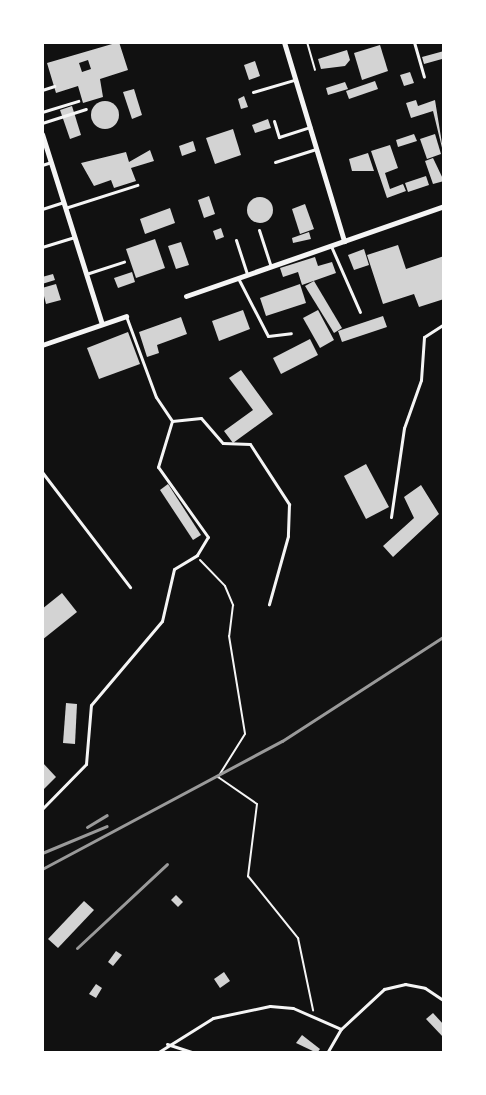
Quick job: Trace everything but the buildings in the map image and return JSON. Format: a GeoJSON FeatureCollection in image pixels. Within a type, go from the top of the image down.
{"type":"FeatureCollection","features":[{"type":"Feature","properties":{"kind":"street"},"geometry":{"type":"LineString","coordinates":[[284,42],[344,241]]}},
{"type":"Feature","properties":{"kind":"street"},"geometry":{"type":"LineString","coordinates":[[42,134],[102,324]]}},
{"type":"Feature","properties":{"kind":"street"},"geometry":{"type":"LineString","coordinates":[[186,296],[444,206]]}},
{"type":"Feature","properties":{"kind":"street"},"geometry":{"type":"LineString","coordinates":[[42,345],[126,316]]}},
{"type":"Feature","properties":{"kind":"lane"},"geometry":{"type":"LineString","coordinates":[[414,42],[424,78]]}},
{"type":"Feature","properties":{"kind":"lane"},"geometry":{"type":"LineString","coordinates":[[253,92],[295,79]]}},
{"type":"Feature","properties":{"kind":"lane"},"geometry":{"type":"LineString","coordinates":[[42,90],[54,86]]}},
{"type":"Feature","properties":{"kind":"lane"},"geometry":{"type":"LineString","coordinates":[[42,112],[78,101]]}},
{"type":"Feature","properties":{"kind":"lane"},"geometry":{"type":"LineString","coordinates":[[42,123],[86,109]]}},
{"type":"Feature","properties":{"kind":"lane"},"geometry":{"type":"LineString","coordinates":[[274,121],[279,137],[309,127]]}},
{"type":"Feature","properties":{"kind":"lane"},"geometry":{"type":"LineString","coordinates":[[275,162],[316,149]]}},
{"type":"Feature","properties":{"kind":"lane"},"geometry":{"type":"LineString","coordinates":[[42,165],[51,162]]}},
{"type":"Feature","properties":{"kind":"lane"},"geometry":{"type":"LineString","coordinates":[[42,209],[137,185]]}},
{"type":"Feature","properties":{"kind":"lane"},"geometry":{"type":"LineString","coordinates":[[259,230],[272,266]]}},
{"type":"Feature","properties":{"kind":"lane"},"geometry":{"type":"LineString","coordinates":[[42,247],[74,237]]}},
{"type":"Feature","properties":{"kind":"lane"},"geometry":{"type":"LineString","coordinates":[[236,240],[247,274]]}},
{"type":"Feature","properties":{"kind":"lane"},"geometry":{"type":"LineString","coordinates":[[331,246],[360,312]]}},
{"type":"Feature","properties":{"kind":"lane"},"geometry":{"type":"LineString","coordinates":[[86,274],[124,262]]}},
{"type":"Feature","properties":{"kind":"lane"},"geometry":{"type":"LineString","coordinates":[[238,278],[268,336],[291,333]]}},
{"type":"Feature","properties":{"kind":"lane"},"geometry":{"type":"LineString","coordinates":[[126,316],[156,397],[172,421]]}},
{"type":"Feature","properties":{"kind":"lane"},"geometry":{"type":"LineString","coordinates":[[391,517],[404,428],[421,380],[424,337],[444,324]]}},
{"type":"Feature","properties":{"kind":"lane"},"geometry":{"type":"LineString","coordinates":[[172,421],[201,418],[223,443],[250,444],[289,504],[288,536],[269,604]]}},
{"type":"Feature","properties":{"kind":"lane"},"geometry":{"type":"LineString","coordinates":[[42,809],[86,764],[91,705],[162,621],[174,568],[197,555],[208,537],[158,467],[172,421]]}},
{"type":"Feature","properties":{"kind":"lane"},"geometry":{"type":"LineString","coordinates":[[42,472],[130,587]]}},
{"type":"Feature","properties":{"kind":"lane"},"geometry":{"type":"LineString","coordinates":[[327,1053],[341,1029],[384,989],[405,984],[425,988],[444,1001]]}},
{"type":"Feature","properties":{"kind":"lane"},"geometry":{"type":"LineString","coordinates":[[157,1053],[167,1044],[213,1018],[270,1006],[315,1018],[341,1029]]}},
{"type":"Feature","properties":{"kind":"lane"},"geometry":{"type":"LineString","coordinates":[[167,1044],[195,1053]]}},
{"type":"Feature","properties":{"kind":"path"},"geometry":{"type":"LineString","coordinates":[[307,42],[315,70]]}},
{"type":"Feature","properties":{"kind":"path"},"geometry":{"type":"LineString","coordinates":[[197,555],[209,575],[225,586],[233,605],[229,636],[245,734],[218,777],[257,804],[248,876],[298,938],[315,1018]]}},
{"type":"Feature","properties":{"kind":"railway"},"geometry":{"type":"LineString","coordinates":[[42,869],[282,741],[444,636]]}},
{"type":"Feature","properties":{"kind":"railway"},"geometry":{"type":"LineString","coordinates":[[87,827],[107,815]]}},
{"type":"Feature","properties":{"kind":"railway"},"geometry":{"type":"LineString","coordinates":[[42,853],[107,826]]}},
{"type":"Feature","properties":{"kind":"railway"},"geometry":{"type":"LineString","coordinates":[[77,948],[167,864]]}}]}
